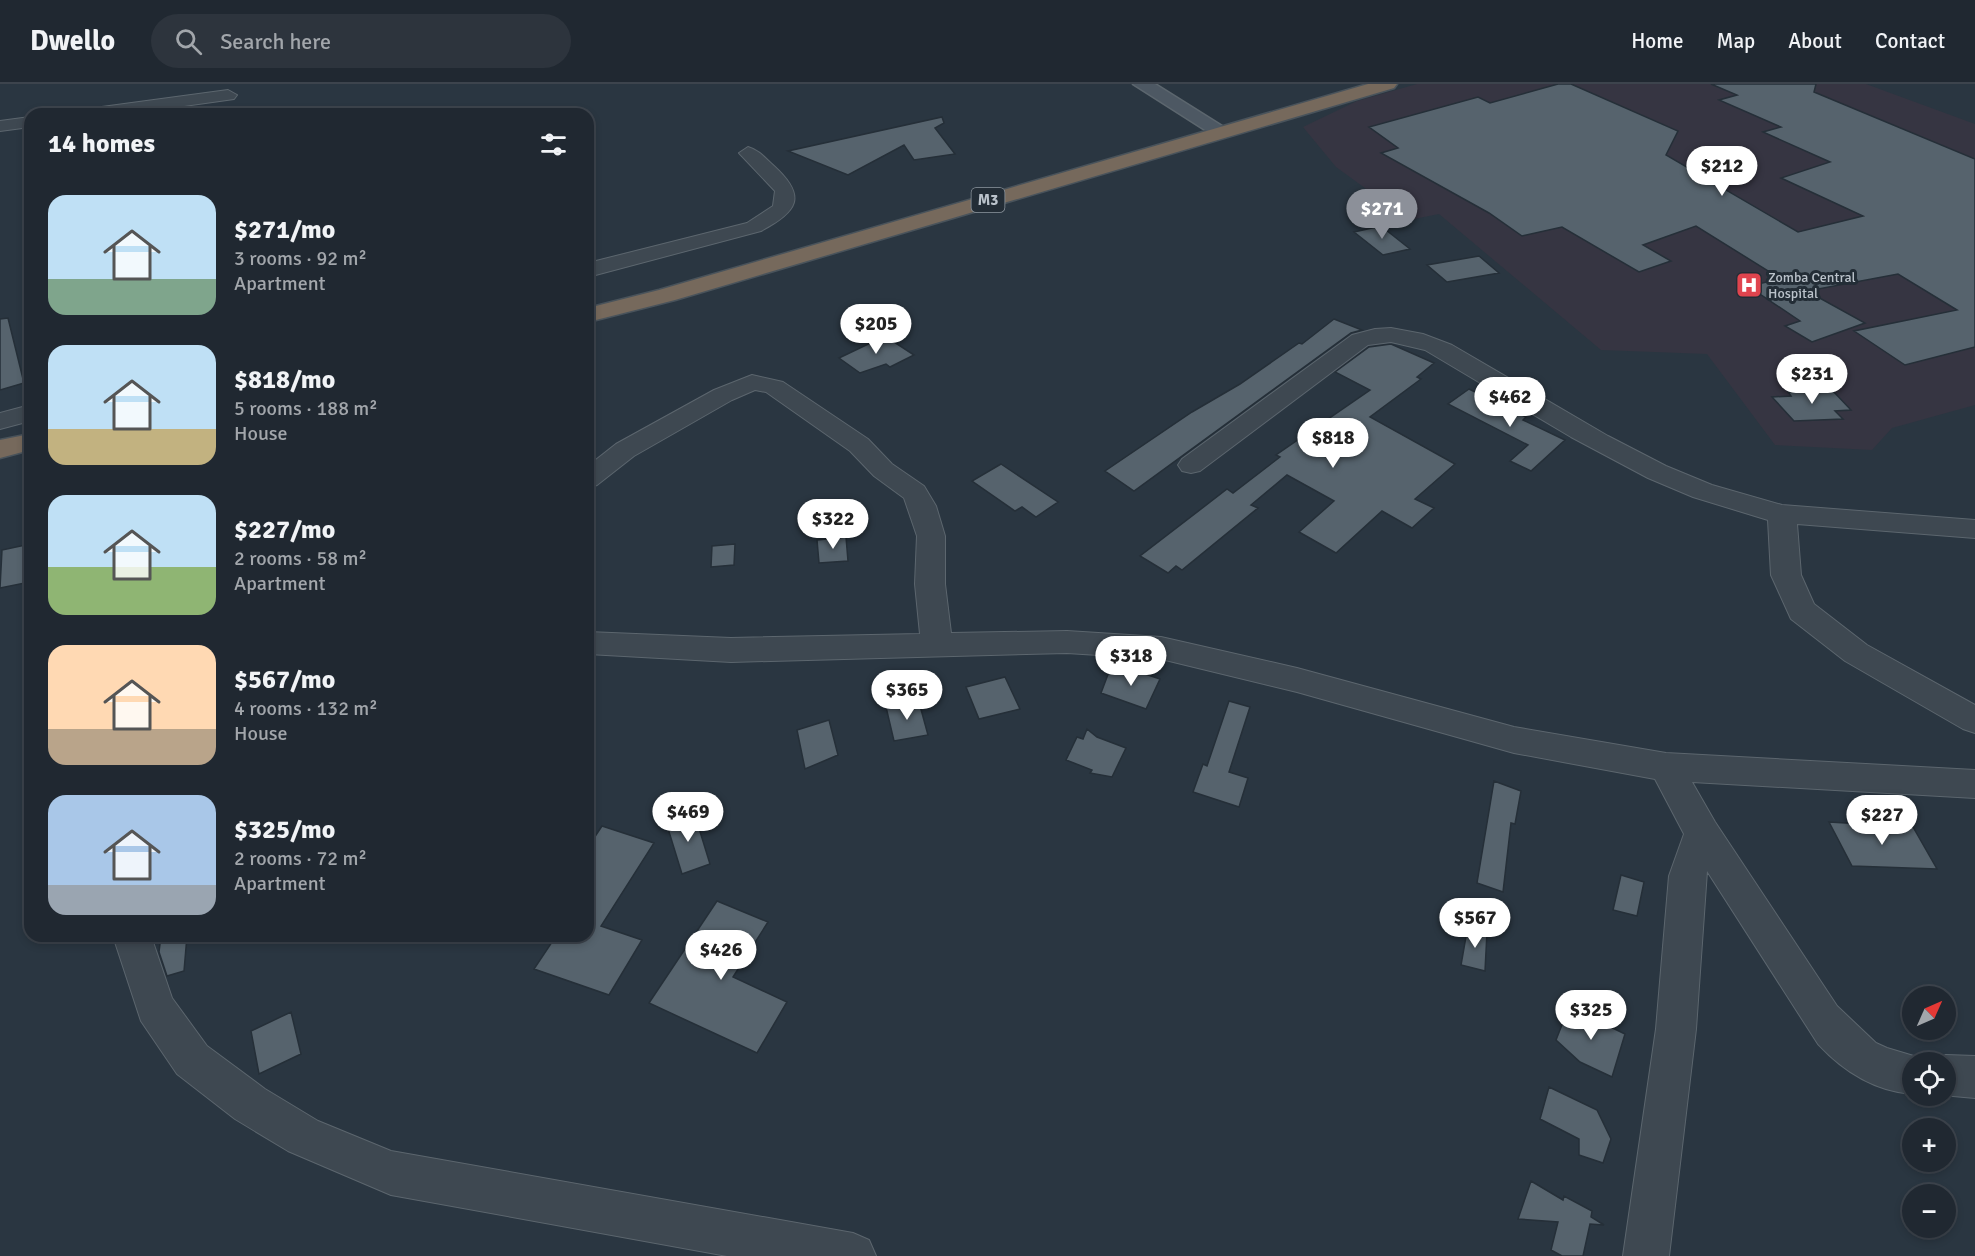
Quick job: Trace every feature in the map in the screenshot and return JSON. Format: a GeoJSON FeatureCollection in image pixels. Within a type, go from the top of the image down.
{"type":"FeatureCollection","features":[{"type":"Feature","properties":{"kind":"highway","name":"M3"},"geometry":{"type":"LineString","coordinates":[[594,313],[667,295],[1220,130],[1388,84]]}},
{"type":"Feature","properties":{"kind":"highway"},"geometry":{"type":"LineString","coordinates":[[0,449],[24,443]]}},
{"type":"Feature","properties":{"kind":"main road"},"geometry":{"type":"LineString","coordinates":[[1142,84],[1220,130]]}},
{"type":"Feature","properties":{"kind":"street"},"geometry":{"type":"LineString","coordinates":[[121,108],[229,89],[230,108]]}},
{"type":"Feature","properties":{"kind":"street"},"geometry":{"type":"LineString","coordinates":[[0,126],[24,123]]}},
{"type":"Feature","properties":{"kind":"street"},"geometry":{"type":"LineString","coordinates":[[594,268],[754,227],[770,220],[784,209],[788,201],[786,189],[748,153]]}},
{"type":"Feature","properties":{"kind":"street"},"geometry":{"type":"LineString","coordinates":[[1191,465],[1360,340],[1370,335],[1392,335],[1420,340],[1440,348],[1548,413],[1655,472],[1705,494],[1782,514],[1975,529]]}},
{"type":"Feature","properties":{"kind":"street"},"geometry":{"type":"LineString","coordinates":[[594,474],[625,450],[723,395],[752,382],[774,387],[859,445],[883,470],[914,492],[922,506],[932,542],[930,584],[937,645]]}},
{"type":"Feature","properties":{"kind":"street"},"geometry":{"type":"LineString","coordinates":[[0,421],[24,415]]}},
{"type":"Feature","properties":{"kind":"street"},"geometry":{"type":"LineString","coordinates":[[1782,514],[1786,575],[1802,611],[1856,653],[1975,720]]}},
{"type":"Feature","properties":{"kind":"street"},"geometry":{"type":"LineString","coordinates":[[594,643],[731,650],[1067,642],[1161,648],[1297,680],[1514,740],[1666,767],[1975,784]]}},
{"type":"Feature","properties":{"kind":"street"},"geometry":{"type":"LineString","coordinates":[[1666,767],[1702,832],[1822,1020],[1842,1043],[1868,1063],[1902,1073]]}},
{"type":"Feature","properties":{"kind":"street"},"geometry":{"type":"LineString","coordinates":[[1646,1256],[1677,1029],[1687,876],[1702,832]]}},
{"type":"Feature","properties":{"kind":"street"},"geometry":{"type":"LineString","coordinates":[[134,942],[155,1008],[192,1060],[250,1104],[303,1136],[390,1173],[853,1256]]}},
{"type":"Feature","properties":{"kind":"street"},"geometry":{"type":"LineString","coordinates":[[1956,1076],[1975,1077]]}},
{"type":"Feature","properties":{"kind":"shaded area","name":"Zomba Central Hospital"},"geometry":{"type":"Polygon","coordinates":[[[1417,84],[1866,84],[1975,124],[1975,405],[1892,428],[1872,450],[1775,445],[1707,354],[1601,350],[1439,214],[1409,220],[1336,167],[1303,127],[1357,101],[1417,84]]]}},
{"type":"Feature","properties":{"kind":"building"},"geometry":{"type":"Polygon","coordinates":[[[1558,84],[1571,84],[1678,131],[1666,155],[1798,232],[1863,216],[1781,178],[1830,162],[1763,132],[1781,127],[1719,100],[1737,95],[1711,84],[1816,84],[1814,92],[1975,159],[1975,347],[1905,365],[1854,331],[1957,310],[1898,274],[1807,291],[1865,323],[1812,342],[1785,326],[1800,321],[1748,286],[1781,279],[1696,226],[1643,245],[1671,261],[1639,272],[1562,227],[1522,236],[1489,213],[1381,153],[1398,148],[1369,127],[1478,97],[1490,103],[1558,84]]]}},
{"type":"Feature","properties":{"kind":"building"},"geometry":{"type":"Polygon","coordinates":[[[942,117],[944,123],[935,128],[955,154],[914,160],[904,145],[848,175],[788,151],[942,117]]]}},
{"type":"Feature","properties":{"kind":"building"},"geometry":{"type":"Polygon","coordinates":[[[1381,226],[1410,249],[1383,255],[1354,232],[1381,226]]]}},
{"type":"Feature","properties":{"kind":"building"},"geometry":{"type":"Polygon","coordinates":[[[1479,256],[1499,273],[1447,282],[1427,265],[1479,256]]]}},
{"type":"Feature","properties":{"kind":"building"},"geometry":{"type":"Polygon","coordinates":[[[8,318],[24,383],[0,390],[0,319],[8,318]]]}},
{"type":"Feature","properties":{"kind":"building"},"geometry":{"type":"Polygon","coordinates":[[[1334,319],[1362,330],[1351,333],[1134,491],[1105,471],[1299,343],[1302,344],[1334,319]]]}},
{"type":"Feature","properties":{"kind":"building"},"geometry":{"type":"Polygon","coordinates":[[[885,336],[914,355],[890,367],[886,364],[860,373],[839,358],[885,336]]]}},
{"type":"Feature","properties":{"kind":"building"},"geometry":{"type":"Polygon","coordinates":[[[1391,344],[1434,363],[1417,377],[1421,379],[1370,417],[1455,464],[1415,499],[1434,508],[1412,528],[1382,511],[1336,553],[1299,532],[1334,501],[1287,475],[1251,505],[1258,508],[1182,570],[1176,566],[1168,573],[1140,556],[1227,489],[1233,493],[1280,457],[1276,455],[1370,390],[1335,372],[1369,347],[1391,344]]]}},
{"type":"Feature","properties":{"kind":"building"},"geometry":{"type":"Polygon","coordinates":[[[1469,389],[1526,417],[1523,420],[1565,440],[1531,471],[1510,461],[1528,445],[1448,404],[1469,389]]]}},
{"type":"Feature","properties":{"kind":"building"},"geometry":{"type":"Polygon","coordinates":[[[1832,390],[1851,410],[1835,411],[1843,419],[1794,421],[1772,397],[1791,396],[1788,392],[1832,390]]]}},
{"type":"Feature","properties":{"kind":"building"},"geometry":{"type":"Polygon","coordinates":[[[1001,464],[1058,502],[1036,517],[1022,507],[1015,511],[972,481],[1001,464]]]}},
{"type":"Feature","properties":{"kind":"building"},"geometry":{"type":"Polygon","coordinates":[[[846,537],[848,561],[819,563],[817,540],[846,537]]]}},
{"type":"Feature","properties":{"kind":"building"},"geometry":{"type":"Polygon","coordinates":[[[735,544],[734,565],[711,567],[712,546],[735,544]]]}},
{"type":"Feature","properties":{"kind":"building"},"geometry":{"type":"Polygon","coordinates":[[[24,545],[24,583],[0,588],[2,550],[24,545]]]}},
{"type":"Feature","properties":{"kind":"building"},"geometry":{"type":"Polygon","coordinates":[[[1121,666],[1160,679],[1146,709],[1101,693],[1110,669],[1117,674],[1121,666]]]}},
{"type":"Feature","properties":{"kind":"building"},"geometry":{"type":"Polygon","coordinates":[[[1005,677],[1020,709],[979,719],[966,687],[1005,677]]]}},
{"type":"Feature","properties":{"kind":"building"},"geometry":{"type":"Polygon","coordinates":[[[1229,701],[1250,707],[1229,772],[1248,778],[1239,807],[1193,792],[1203,764],[1207,766],[1229,701]]]}},
{"type":"Feature","properties":{"kind":"building"},"geometry":{"type":"Polygon","coordinates":[[[919,702],[928,735],[894,741],[886,707],[919,702]]]}},
{"type":"Feature","properties":{"kind":"building"},"geometry":{"type":"Polygon","coordinates":[[[829,720],[838,755],[805,769],[797,730],[829,720]]]}},
{"type":"Feature","properties":{"kind":"building"},"geometry":{"type":"Polygon","coordinates":[[[1087,729],[1097,737],[1126,748],[1112,777],[1090,773],[1092,770],[1066,760],[1077,737],[1083,739],[1087,729]]]}},
{"type":"Feature","properties":{"kind":"building"},"geometry":{"type":"Polygon","coordinates":[[[1494,781],[1521,791],[1515,824],[1511,823],[1503,892],[1477,883],[1494,781]]]}},
{"type":"Feature","properties":{"kind":"building"},"geometry":{"type":"Polygon","coordinates":[[[694,812],[710,864],[682,874],[666,822],[694,812]]]}},
{"type":"Feature","properties":{"kind":"building"},"geometry":{"type":"Polygon","coordinates":[[[1829,822],[1913,827],[1937,869],[1852,866],[1829,822]]]}},
{"type":"Feature","properties":{"kind":"building"},"geometry":{"type":"Polygon","coordinates":[[[602,826],[654,843],[601,926],[642,940],[609,995],[534,969],[552,942],[594,942],[594,838],[602,826]]]}},
{"type":"Feature","properties":{"kind":"building"},"geometry":{"type":"Polygon","coordinates":[[[1621,875],[1644,882],[1637,916],[1613,910],[1621,875]]]}},
{"type":"Feature","properties":{"kind":"building"},"geometry":{"type":"Polygon","coordinates":[[[717,901],[768,922],[733,977],[787,1002],[757,1053],[649,1003],[717,901]]]}},
{"type":"Feature","properties":{"kind":"building"},"geometry":{"type":"Polygon","coordinates":[[[1468,925],[1487,932],[1485,971],[1461,965],[1468,925]]]}},
{"type":"Feature","properties":{"kind":"building"},"geometry":{"type":"Polygon","coordinates":[[[160,942],[186,942],[184,971],[167,976],[159,952],[160,942]]]}},
{"type":"Feature","properties":{"kind":"building"},"geometry":{"type":"Polygon","coordinates":[[[1569,1007],[1625,1034],[1612,1077],[1580,1062],[1556,1040],[1569,1007]]]}},
{"type":"Feature","properties":{"kind":"building"},"geometry":{"type":"Polygon","coordinates":[[[291,1012],[301,1054],[259,1074],[251,1031],[291,1012]]]}},
{"type":"Feature","properties":{"kind":"building"},"geometry":{"type":"Polygon","coordinates":[[[1549,1087],[1597,1110],[1611,1139],[1603,1163],[1579,1155],[1579,1139],[1540,1119],[1549,1087]]]}},
{"type":"Feature","properties":{"kind":"building"},"geometry":{"type":"Polygon","coordinates":[[[1531,1181],[1563,1200],[1564,1196],[1592,1211],[1591,1217],[1604,1225],[1590,1224],[1583,1256],[1562,1256],[1551,1250],[1558,1222],[1518,1219],[1531,1181]]]}},
{"type":"Feature","properties":{"kind":"place","name":"Zomba Central Hospital"},"geometry":{"type":"Point","coordinates":[1749,285]}}]}
